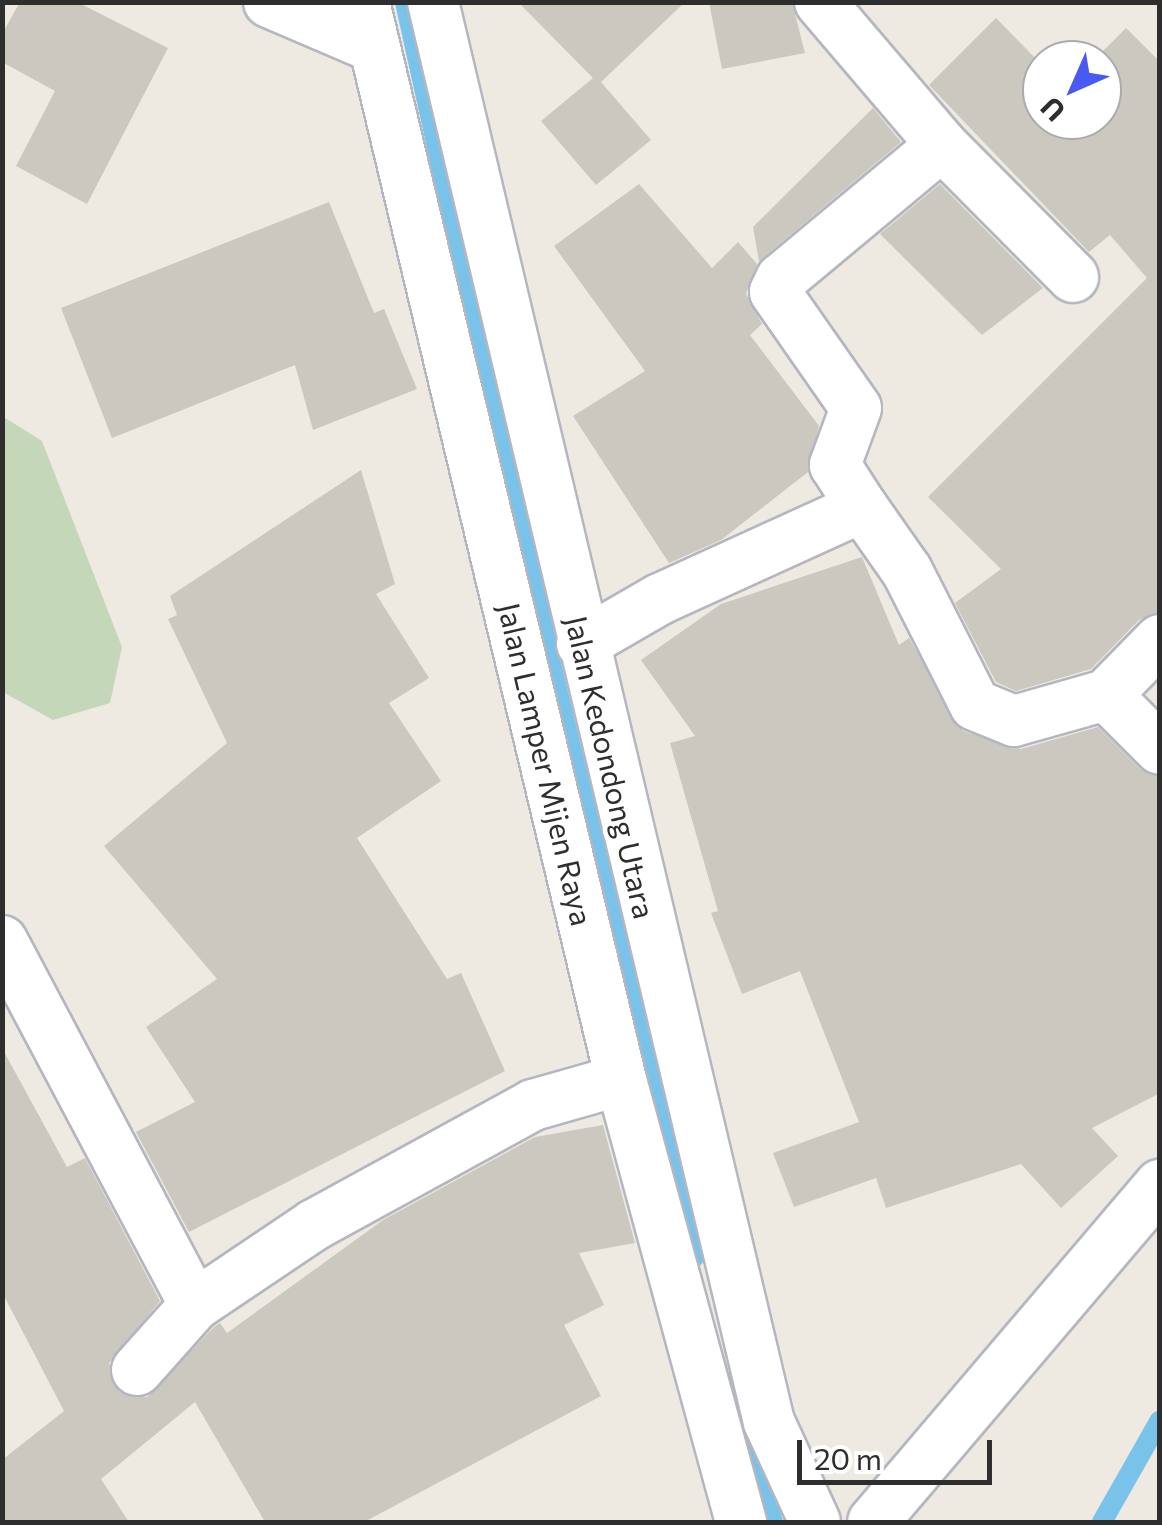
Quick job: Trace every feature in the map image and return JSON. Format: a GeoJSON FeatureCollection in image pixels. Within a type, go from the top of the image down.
{"type":"FeatureCollection","features":[{"type":"Feature","properties":{"kind":"street"},"geometry":{"type":"LineString","coordinates":[[269,2],[369,25]]}},
{"type":"Feature","properties":{"kind":"street","name":"Jalan Kedondong Utara"},"geometry":{"type":"LineString","coordinates":[[433,2],[768,1422],[814,1522]]}},
{"type":"Feature","properties":{"kind":"street"},"geometry":{"type":"LineString","coordinates":[[820,2],[942,145],[1073,276]]}},
{"type":"Feature","properties":{"kind":"street","name":"Jalan Lamper Mijen Raya"},"geometry":{"type":"LineString","coordinates":[[369,25],[621,1080],[741,1522]]}},
{"type":"Feature","properties":{"kind":"street"},"geometry":{"type":"LineString","coordinates":[[942,145],[780,279],[775,292],[856,408],[835,465],[907,571],[975,705],[1014,721],[1106,695],[1160,640]]}},
{"type":"Feature","properties":{"kind":"street"},"geometry":{"type":"LineString","coordinates":[[582,644],[660,598],[862,508]]}},
{"type":"Feature","properties":{"kind":"street"},"geometry":{"type":"LineString","coordinates":[[1106,695],[1160,749]]}},
{"type":"Feature","properties":{"kind":"street"},"geometry":{"type":"LineString","coordinates":[[2,941],[195,1305]]}},
{"type":"Feature","properties":{"kind":"street"},"geometry":{"type":"LineString","coordinates":[[137,1370],[195,1305],[314,1226],[532,1104],[621,1080]]}},
{"type":"Feature","properties":{"kind":"street"},"geometry":{"type":"LineString","coordinates":[[873,1522],[1160,1185]]}},
{"type":"Feature","properties":{"kind":"green space"},"geometry":{"type":"Polygon","coordinates":[[[2,416],[42,441],[122,647],[110,703],[53,720],[3,692],[2,416]]]}},
{"type":"Feature","properties":{"kind":"building"},"geometry":{"type":"Polygon","coordinates":[[[20,2],[77,2],[168,48],[87,204],[16,166],[55,91],[2,62],[2,34],[20,2]]]}},
{"type":"Feature","properties":{"kind":"building"},"geometry":{"type":"Polygon","coordinates":[[[518,2],[685,2],[601,82],[651,140],[596,185],[541,121],[593,78],[518,2]]]}},
{"type":"Feature","properties":{"kind":"building"},"geometry":{"type":"Polygon","coordinates":[[[709,2],[792,2],[805,53],[722,69],[709,2]]]}},
{"type":"Feature","properties":{"kind":"building"},"geometry":{"type":"Polygon","coordinates":[[[996,18],[1022,45],[1022,140],[1122,140],[1122,40],[1114,40],[1126,28],[1160,62],[1160,612],[1139,620],[1091,669],[1016,691],[996,682],[955,603],[1001,569],[928,497],[1147,278],[1110,235],[1089,252],[929,85],[996,18]]]}},
{"type":"Feature","properties":{"kind":"building"},"geometry":{"type":"Polygon","coordinates":[[[873,108],[901,142],[759,261],[753,227],[873,108]]]}},
{"type":"Feature","properties":{"kind":"building"},"geometry":{"type":"Polygon","coordinates":[[[639,184],[712,268],[738,242],[757,264],[746,294],[762,324],[750,335],[819,426],[808,472],[721,540],[669,563],[573,416],[645,371],[554,246],[639,184]]]}},
{"type":"Feature","properties":{"kind":"building"},"geometry":{"type":"Polygon","coordinates":[[[940,184],[1043,288],[982,335],[880,234],[940,184]]]}},
{"type":"Feature","properties":{"kind":"building"},"geometry":{"type":"Polygon","coordinates":[[[329,202],[374,313],[384,309],[417,389],[313,430],[295,365],[112,438],[61,308],[329,202]]]}},
{"type":"Feature","properties":{"kind":"building"},"geometry":{"type":"Polygon","coordinates":[[[361,470],[395,584],[376,594],[429,678],[389,703],[441,781],[357,838],[447,979],[461,973],[505,1071],[189,1232],[136,1132],[195,1102],[146,1027],[217,979],[104,846],[227,743],[168,619],[177,615],[170,596],[361,470]]]}},
{"type":"Feature","properties":{"kind":"building"},"geometry":{"type":"Polygon","coordinates":[[[862,557],[899,645],[909,638],[963,731],[1021,749],[1098,727],[1140,769],[1160,777],[1160,1093],[1092,1128],[1118,1156],[1061,1208],[1021,1164],[886,1208],[876,1178],[794,1207],[773,1153],[859,1122],[800,971],[742,994],[711,913],[718,911],[670,743],[695,736],[641,660],[721,604],[862,557]]]}},
{"type":"Feature","properties":{"kind":"building"},"geometry":{"type":"Polygon","coordinates":[[[2,1048],[67,1167],[85,1158],[160,1301],[109,1363],[119,1392],[147,1397],[214,1327],[220,1323],[227,1333],[383,1220],[535,1137],[603,1125],[635,1243],[579,1253],[604,1305],[564,1325],[601,1396],[364,1522],[265,1522],[195,1402],[101,1479],[129,1522],[2,1522],[2,1460],[64,1411],[2,1292],[2,1048]]]}},
{"type":"Feature","properties":{"kind":"waterway"},"geometry":{"type":"LineString","coordinates":[[405,2],[548,651],[694,1258]]}},
{"type":"Feature","properties":{"kind":"waterway"},"geometry":{"type":"LineString","coordinates":[[728,1382],[773,1522]]}},
{"type":"Feature","properties":{"kind":"waterway"},"geometry":{"type":"LineString","coordinates":[[1102,1522],[1160,1420]]}}]}
